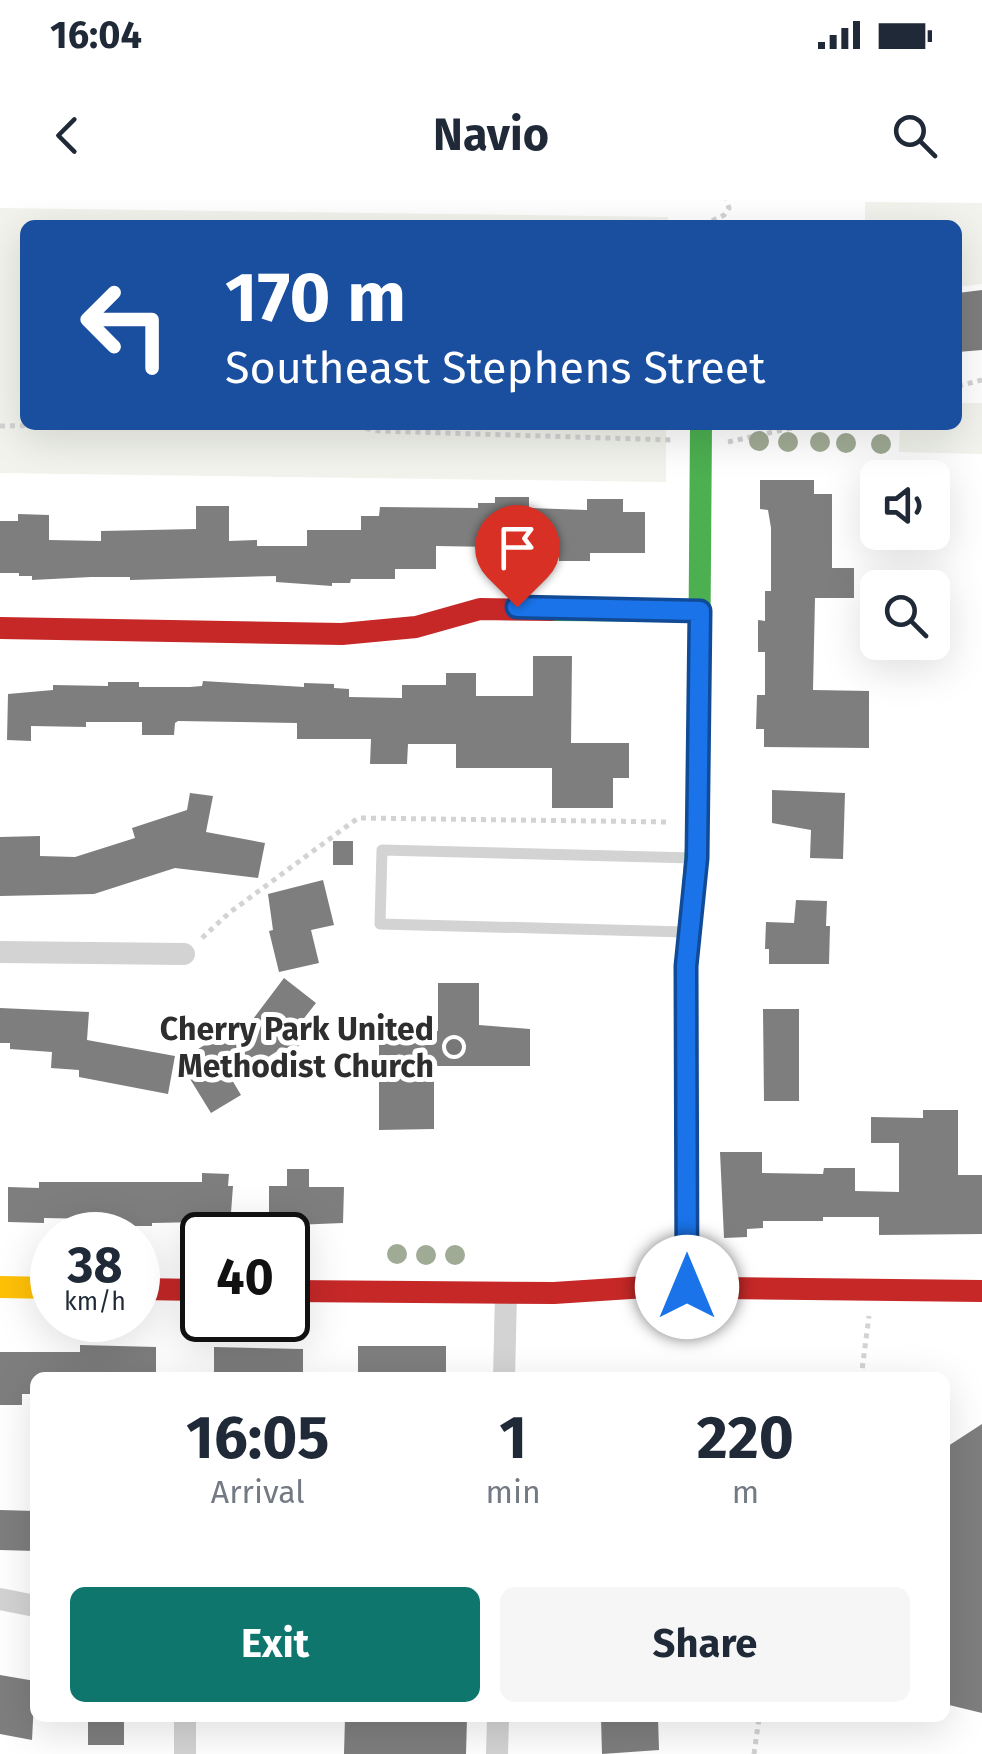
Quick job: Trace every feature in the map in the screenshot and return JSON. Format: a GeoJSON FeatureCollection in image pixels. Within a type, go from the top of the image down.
{"type":"FeatureCollection","features":[{"type":"Feature","properties":{"kind":"street"},"geometry":{"type":"LineString","coordinates":[[687,1287],[686,966],[697,858],[700,434]]}},
{"type":"Feature","properties":{"kind":"street"},"geometry":{"type":"LineString","coordinates":[[0,628],[342,634],[416,627],[480,609],[700,611]]}},
{"type":"Feature","properties":{"kind":"street"},"geometry":{"type":"LineString","coordinates":[[0,952],[184,954]]}},
{"type":"Feature","properties":{"kind":"street"},"geometry":{"type":"LineString","coordinates":[[0,1287],[30,1288]]}},
{"type":"Feature","properties":{"kind":"street"},"geometry":{"type":"LineString","coordinates":[[310,1291],[506,1294],[687,1287],[982,1290]]}},
{"type":"Feature","properties":{"kind":"street"},"geometry":{"type":"LineString","coordinates":[[504,1372],[506,1294]]}},
{"type":"Feature","properties":{"kind":"street"},"geometry":{"type":"LineString","coordinates":[[0,1600],[30,1605]]}},
{"type":"Feature","properties":{"kind":"street"},"geometry":{"type":"LineString","coordinates":[[185,1722],[185,1754]]}},
{"type":"Feature","properties":{"kind":"street"},"geometry":{"type":"LineString","coordinates":[[497,1754],[498,1722]]}},
{"type":"Feature","properties":{"kind":"lane"},"geometry":{"type":"LineString","coordinates":[[690,932],[380,924],[382,850],[697,858]]}},
{"type":"Feature","properties":{"kind":"path"},"geometry":{"type":"LineString","coordinates":[[713,220],[727,213],[726,200]]}},
{"type":"Feature","properties":{"kind":"path"},"geometry":{"type":"LineString","coordinates":[[374,430],[622,437],[700,434],[740,442],[786,430]]}},
{"type":"Feature","properties":{"kind":"path"},"geometry":{"type":"LineString","coordinates":[[862,1372],[873,1289]]}},
{"type":"Feature","properties":{"kind":"path"},"geometry":{"type":"LineString","coordinates":[[754,1754],[758,1722]]}},
{"type":"Feature","properties":{"kind":"shaded area"},"geometry":{"type":"Polygon","coordinates":[[[865,202],[982,203],[982,284],[962,286],[962,220],[865,220],[865,202]]]}},
{"type":"Feature","properties":{"kind":"shaded area"},"geometry":{"type":"Polygon","coordinates":[[[0,208],[668,217],[20,220],[20,430],[666,430],[666,482],[0,473],[0,208]]]}},
{"type":"Feature","properties":{"kind":"shaded area"},"geometry":{"type":"Polygon","coordinates":[[[962,403],[982,403],[982,454],[899,452],[900,430],[962,430],[962,403]]]}},
{"type":"Feature","properties":{"kind":"building"},"geometry":{"type":"Polygon","coordinates":[[[982,290],[982,350],[962,352],[962,292],[982,290]]]}},
{"type":"Feature","properties":{"kind":"building"},"geometry":{"type":"Polygon","coordinates":[[[760,480],[814,480],[814,494],[832,494],[832,568],[854,568],[854,598],[815,598],[813,690],[869,691],[869,748],[764,747],[764,729],[756,729],[757,695],[765,695],[765,652],[758,652],[758,620],[765,621],[765,591],[771,591],[771,528],[768,510],[760,509],[760,480]]]}},
{"type":"Feature","properties":{"kind":"building"},"geometry":{"type":"Polygon","coordinates":[[[495,497],[529,497],[529,508],[587,510],[587,499],[623,499],[623,512],[645,512],[645,553],[590,553],[590,561],[559,561],[559,548],[436,546],[436,569],[395,569],[395,579],[351,579],[350,583],[332,586],[276,582],[276,576],[32,580],[32,576],[19,573],[0,573],[0,521],[18,521],[18,514],[49,515],[49,540],[101,541],[101,531],[196,529],[196,506],[229,506],[229,541],[257,540],[257,546],[307,546],[307,530],[361,530],[361,516],[379,516],[380,507],[478,508],[478,503],[495,503],[495,497]]]}},
{"type":"Feature","properties":{"kind":"building"},"geometry":{"type":"Polygon","coordinates":[[[533,656],[572,656],[571,743],[629,743],[629,778],[613,778],[613,808],[552,808],[552,768],[456,768],[456,744],[408,744],[407,764],[370,764],[371,739],[297,739],[297,723],[178,721],[174,735],[142,735],[142,722],[86,722],[86,727],[31,726],[31,741],[7,740],[8,694],[53,690],[53,685],[139,682],[139,687],[190,687],[202,686],[203,681],[304,687],[304,683],[334,684],[334,688],[349,689],[349,697],[402,698],[402,685],[446,685],[446,673],[476,673],[476,696],[533,696],[533,656]]]}},
{"type":"Feature","properties":{"kind":"building"},"geometry":{"type":"Polygon","coordinates":[[[772,790],[845,793],[843,859],[810,858],[811,830],[772,823],[772,790]]]}},
{"type":"Feature","properties":{"kind":"building"},"geometry":{"type":"Polygon","coordinates":[[[190,793],[213,796],[206,832],[265,843],[258,878],[175,868],[94,894],[0,896],[0,837],[40,836],[40,856],[75,857],[135,838],[132,828],[187,810],[190,793]]]}},
{"type":"Feature","properties":{"kind":"building"},"geometry":{"type":"Polygon","coordinates":[[[333,841],[353,841],[353,865],[333,865],[333,841]]]}},
{"type":"Feature","properties":{"kind":"building"},"geometry":{"type":"Polygon","coordinates":[[[323,880],[334,925],[311,930],[319,963],[279,972],[269,931],[273,930],[268,894],[323,880]]]}},
{"type":"Feature","properties":{"kind":"building"},"geometry":{"type":"Polygon","coordinates":[[[796,900],[827,901],[829,964],[769,964],[766,922],[794,923],[796,900]]]}},
{"type":"Feature","properties":{"kind":"building"},"geometry":{"type":"Polygon","coordinates":[[[284,978],[316,1003],[298,1026],[309,1034],[288,1058],[279,1050],[232,1080],[241,1095],[211,1113],[179,1061],[235,1026],[241,1035],[284,978]]]}},
{"type":"Feature","properties":{"kind":"building","name":"Cherry Park United Methodist Church"},"geometry":{"type":"Polygon","coordinates":[[[438,983],[479,983],[479,1025],[530,1029],[530,1066],[434,1066],[434,1129],[379,1130],[379,1030],[438,1031],[438,983]]]}},
{"type":"Feature","properties":{"kind":"building"},"geometry":{"type":"Polygon","coordinates":[[[0,1008],[89,1012],[87,1040],[175,1056],[168,1094],[79,1077],[79,1070],[51,1068],[52,1052],[10,1049],[10,1043],[0,1043],[0,1008]]]}},
{"type":"Feature","properties":{"kind":"building"},"geometry":{"type":"Polygon","coordinates":[[[763,1009],[799,1009],[799,1101],[764,1101],[763,1009]]]}},
{"type":"Feature","properties":{"kind":"building"},"geometry":{"type":"Polygon","coordinates":[[[923,1110],[958,1110],[958,1175],[982,1175],[982,1234],[879,1235],[879,1217],[823,1217],[823,1221],[763,1221],[763,1228],[747,1229],[747,1237],[724,1238],[720,1152],[762,1152],[762,1173],[823,1174],[824,1168],[855,1168],[855,1191],[899,1192],[899,1143],[871,1143],[871,1117],[923,1118],[923,1110]]]}},
{"type":"Feature","properties":{"kind":"building"},"geometry":{"type":"Polygon","coordinates":[[[287,1169],[309,1169],[309,1187],[344,1187],[343,1223],[310,1224],[310,1212],[269,1212],[269,1186],[287,1186],[287,1169]]]}},
{"type":"Feature","properties":{"kind":"building"},"geometry":{"type":"Polygon","coordinates":[[[202,1173],[229,1174],[228,1186],[233,1186],[231,1212],[180,1212],[180,1222],[160,1223],[160,1212],[30,1212],[30,1223],[8,1222],[8,1187],[39,1188],[39,1182],[202,1182],[202,1173]]]}},
{"type":"Feature","properties":{"kind":"building"},"geometry":{"type":"Polygon","coordinates":[[[80,1345],[156,1347],[156,1372],[30,1372],[30,1394],[22,1394],[22,1405],[0,1405],[0,1352],[80,1352],[80,1345]]]}},
{"type":"Feature","properties":{"kind":"building"},"geometry":{"type":"Polygon","coordinates":[[[358,1346],[446,1346],[446,1372],[358,1372],[358,1346]]]}},
{"type":"Feature","properties":{"kind":"building"},"geometry":{"type":"Polygon","coordinates":[[[214,1347],[303,1349],[303,1372],[214,1372],[214,1347]]]}},
{"type":"Feature","properties":{"kind":"building"},"geometry":{"type":"Polygon","coordinates":[[[982,1424],[982,1713],[950,1705],[950,1445],[982,1424]]]}},
{"type":"Feature","properties":{"kind":"building"},"geometry":{"type":"Polygon","coordinates":[[[0,1510],[30,1511],[30,1551],[0,1550],[0,1510]]]}},
{"type":"Feature","properties":{"kind":"building"},"geometry":{"type":"Polygon","coordinates":[[[0,1675],[30,1680],[32,1740],[0,1734],[0,1675]]]}},
{"type":"Feature","properties":{"kind":"building"},"geometry":{"type":"Polygon","coordinates":[[[88,1722],[124,1722],[124,1745],[88,1745],[88,1722]]]}},
{"type":"Feature","properties":{"kind":"building"},"geometry":{"type":"Polygon","coordinates":[[[345,1722],[467,1722],[466,1754],[344,1754],[345,1722]]]}},
{"type":"Feature","properties":{"kind":"building"},"geometry":{"type":"Polygon","coordinates":[[[601,1722],[658,1722],[659,1750],[602,1754],[601,1722]]]}},
{"type":"Feature","properties":{"kind":"traffic: fast"},"geometry":{"type":"LineString","coordinates":[[687,1287],[687,966],[698,822],[701,430]]}},
{"type":"Feature","properties":{"kind":"traffic: fast"},"geometry":{"type":"LineString","coordinates":[[552,610],[700,611]]}},
{"type":"Feature","properties":{"kind":"traffic: slow"},"geometry":{"type":"LineString","coordinates":[[0,1287],[30,1288]]}},
{"type":"Feature","properties":{"kind":"traffic: jam"},"geometry":{"type":"LineString","coordinates":[[0,628],[342,634],[416,627],[480,609],[552,610]]}},
{"type":"Feature","properties":{"kind":"traffic: jam"},"geometry":{"type":"LineString","coordinates":[[310,1291],[554,1293],[646,1287],[982,1291]]}},
{"type":"Feature","properties":{"kind":"traffic: jam"},"geometry":{"type":"LineString","coordinates":[[160,1289],[180,1290]]}},
{"type":"Feature","properties":{"kind":"place","name":"Cherry Park United Methodist Church"},"geometry":{"type":"Point","coordinates":[454,1047]}},
{"type":"Feature","properties":{"kind":"route"},"geometry":{"type":"LineString","coordinates":[[517,607],[700,611],[697,858],[686,966],[687,1287]]}}]}
